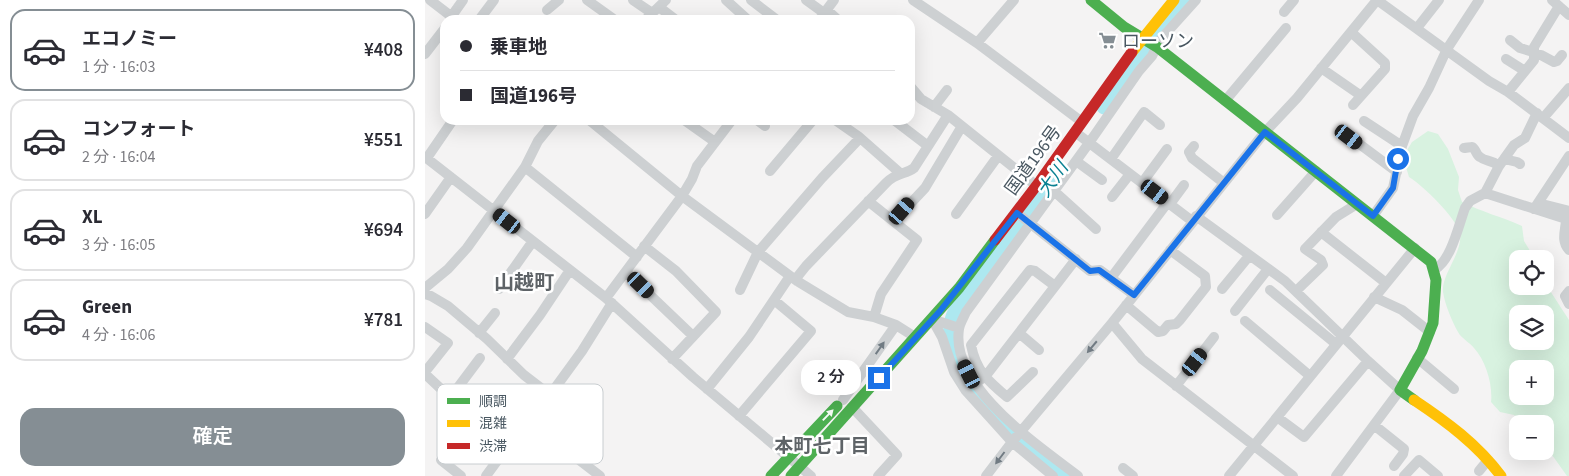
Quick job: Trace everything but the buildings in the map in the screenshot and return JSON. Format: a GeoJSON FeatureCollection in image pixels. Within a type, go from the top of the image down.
{"type":"FeatureCollection","features":[{"type":"Feature","properties":{"kind":"main road"},"geometry":{"type":"LineString","coordinates":[[1091,0],[1124,27],[1150,43],[1431,262],[1435,269],[1437,280],[1435,315],[1430,332],[1400,390],[1456,429],[1488,460],[1501,476]]}},
{"type":"Feature","properties":{"kind":"main road","name":"国道196号"},"geometry":{"type":"LineString","coordinates":[[771,476],[788,457],[848,403],[915,337],[1024,219],[1045,186],[1082,137],[1082,122],[1150,43],[1174,0]]}},
{"type":"Feature","properties":{"kind":"main road","name":"国道196号"},"geometry":{"type":"LineString","coordinates":[[791,476],[848,403]]}},
{"type":"Feature","properties":{"kind":"street"},"geometry":{"type":"LineString","coordinates":[[430,0],[448,15]]}},
{"type":"Feature","properties":{"kind":"street"},"geometry":{"type":"LineString","coordinates":[[455,15],[463,0]]}},
{"type":"Feature","properties":{"kind":"street"},"geometry":{"type":"LineString","coordinates":[[483,15],[494,0]]}},
{"type":"Feature","properties":{"kind":"street"},"geometry":{"type":"LineString","coordinates":[[547,10],[559,0]]}},
{"type":"Feature","properties":{"kind":"street"},"geometry":{"type":"LineString","coordinates":[[588,0],[608,15]]}},
{"type":"Feature","properties":{"kind":"street"},"geometry":{"type":"LineString","coordinates":[[633,0],[652,13]]}},
{"type":"Feature","properties":{"kind":"street"},"geometry":{"type":"LineString","coordinates":[[726,0],[742,15]]}},
{"type":"Feature","properties":{"kind":"street"},"geometry":{"type":"LineString","coordinates":[[751,0],[770,15]]}},
{"type":"Feature","properties":{"kind":"street"},"geometry":{"type":"LineString","coordinates":[[806,0],[823,14],[834,0]]}},
{"type":"Feature","properties":{"kind":"street"},"geometry":{"type":"LineString","coordinates":[[913,0],[977,43],[1082,122]]}},
{"type":"Feature","properties":{"kind":"street"},"geometry":{"type":"LineString","coordinates":[[977,43],[1014,0]]}},
{"type":"Feature","properties":{"kind":"street"},"geometry":{"type":"LineString","coordinates":[[954,326],[966,312],[1045,186],[1076,161],[1082,137],[1150,43],[1160,40],[1195,0]]}},
{"type":"Feature","properties":{"kind":"street"},"geometry":{"type":"LineString","coordinates":[[1284,12],[1294,0]]}},
{"type":"Feature","properties":{"kind":"street"},"geometry":{"type":"LineString","coordinates":[[986,476],[1016,437],[1112,324],[1265,132],[1297,98],[1377,0],[1489,81],[1567,133]]}},
{"type":"Feature","properties":{"kind":"street"},"geometry":{"type":"LineString","coordinates":[[1417,28],[1439,0]]}},
{"type":"Feature","properties":{"kind":"street"},"geometry":{"type":"LineString","coordinates":[[1373,216],[1393,188],[1401,146],[1413,116],[1447,50],[1479,0]]}},
{"type":"Feature","properties":{"kind":"street"},"geometry":{"type":"LineString","coordinates":[[1508,92],[1534,60],[1534,47],[1555,3],[1569,15]]}},
{"type":"Feature","properties":{"kind":"street"},"geometry":{"type":"LineString","coordinates":[[1225,101],[1286,28]]}},
{"type":"Feature","properties":{"kind":"street"},"geometry":{"type":"LineString","coordinates":[[1351,32],[1385,63],[1385,69],[1353,105]]}},
{"type":"Feature","properties":{"kind":"street"},"geometry":{"type":"LineString","coordinates":[[425,54],[440,34]]}},
{"type":"Feature","properties":{"kind":"street"},"geometry":{"type":"LineString","coordinates":[[1510,40],[1526,50],[1554,62],[1562,55]]}},
{"type":"Feature","properties":{"kind":"street"},"geometry":{"type":"LineString","coordinates":[[1506,59],[1525,70]]}},
{"type":"Feature","properties":{"kind":"street"},"geometry":{"type":"LineString","coordinates":[[1321,68],[1360,95]]}},
{"type":"Feature","properties":{"kind":"street"},"geometry":{"type":"LineString","coordinates":[[1435,269],[1447,257],[1465,208],[1470,201],[1485,193],[1501,162],[1514,145],[1525,138],[1541,115],[1569,88]]}},
{"type":"Feature","properties":{"kind":"street"},"geometry":{"type":"LineString","coordinates":[[934,107],[947,90]]}},
{"type":"Feature","properties":{"kind":"street"},"geometry":{"type":"LineString","coordinates":[[915,92],[921,99],[963,126],[998,156],[1045,186],[1096,229]]}},
{"type":"Feature","properties":{"kind":"street"},"geometry":{"type":"LineString","coordinates":[[1111,159],[1144,112],[1160,125]]}},
{"type":"Feature","properties":{"kind":"street"},"geometry":{"type":"LineString","coordinates":[[707,389],[749,337],[774,300],[892,177],[900,173],[909,172],[913,168],[948,115]]}},
{"type":"Feature","properties":{"kind":"street"},"geometry":{"type":"LineString","coordinates":[[1364,121],[1401,146]]}},
{"type":"Feature","properties":{"kind":"street"},"geometry":{"type":"LineString","coordinates":[[449,125],[426,157],[609,301],[672,359],[811,476]]}},
{"type":"Feature","properties":{"kind":"street"},"geometry":{"type":"LineString","coordinates":[[425,288],[448,269],[467,248],[525,167],[538,141],[551,125]]}},
{"type":"Feature","properties":{"kind":"street"},"geometry":{"type":"LineString","coordinates":[[595,125],[681,196],[794,279],[848,312],[896,325],[915,337]]}},
{"type":"Feature","properties":{"kind":"street"},"geometry":{"type":"LineString","coordinates":[[691,125],[715,142]]}},
{"type":"Feature","properties":{"kind":"street"},"geometry":{"type":"LineString","coordinates":[[558,384],[582,351],[626,272],[681,196],[697,166],[727,125]]}},
{"type":"Feature","properties":{"kind":"street"},"geometry":{"type":"LineString","coordinates":[[770,170],[809,125]]}},
{"type":"Feature","properties":{"kind":"street"},"geometry":{"type":"LineString","coordinates":[[842,125],[900,173]]}},
{"type":"Feature","properties":{"kind":"street"},"geometry":{"type":"LineString","coordinates":[[900,125],[928,146]]}},
{"type":"Feature","properties":{"kind":"street"},"geometry":{"type":"LineString","coordinates":[[894,221],[925,188],[963,126]]}},
{"type":"Feature","properties":{"kind":"street"},"geometry":{"type":"LineString","coordinates":[[1082,137],[1169,203],[1268,269],[1296,291],[1339,340]]}},
{"type":"Feature","properties":{"kind":"street"},"geometry":{"type":"LineString","coordinates":[[1349,137],[1397,172]]}},
{"type":"Feature","properties":{"kind":"street"},"geometry":{"type":"LineString","coordinates":[[740,290],[758,252],[822,178],[860,138]]}},
{"type":"Feature","properties":{"kind":"street"},"geometry":{"type":"LineString","coordinates":[[1194,146],[1189,152],[1192,158],[1224,183]]}},
{"type":"Feature","properties":{"kind":"street"},"geometry":{"type":"LineString","coordinates":[[1464,148],[1474,148],[1482,159],[1521,164]]}},
{"type":"Feature","properties":{"kind":"street"},"geometry":{"type":"LineString","coordinates":[[1142,182],[1167,149]]}},
{"type":"Feature","properties":{"kind":"street"},"geometry":{"type":"LineString","coordinates":[[956,214],[998,156]]}},
{"type":"Feature","properties":{"kind":"street"},"geometry":{"type":"LineString","coordinates":[[1536,206],[1569,156]]}},
{"type":"Feature","properties":{"kind":"street"},"geometry":{"type":"LineString","coordinates":[[1076,161],[1102,180]]}},
{"type":"Feature","properties":{"kind":"street"},"geometry":{"type":"LineString","coordinates":[[525,167],[637,257]]}},
{"type":"Feature","properties":{"kind":"street"},"geometry":{"type":"LineString","coordinates":[[1278,209],[1316,171]]}},
{"type":"Feature","properties":{"kind":"street"},"geometry":{"type":"LineString","coordinates":[[1112,198],[1131,174]]}},
{"type":"Feature","properties":{"kind":"street"},"geometry":{"type":"LineString","coordinates":[[425,214],[451,176]]}},
{"type":"Feature","properties":{"kind":"street"},"geometry":{"type":"LineString","coordinates":[[1111,278],[1184,185]]}},
{"type":"Feature","properties":{"kind":"street"},"geometry":{"type":"LineString","coordinates":[[1485,193],[1536,206],[1563,218],[1568,218],[1564,244],[1569,250]]}},
{"type":"Feature","properties":{"kind":"street"},"geometry":{"type":"LineString","coordinates":[[1342,213],[1346,195]]}},
{"type":"Feature","properties":{"kind":"street"},"geometry":{"type":"LineString","coordinates":[[868,201],[917,240],[881,294],[874,318]]}},
{"type":"Feature","properties":{"kind":"street"},"geometry":{"type":"LineString","coordinates":[[1296,291],[1323,265],[1321,260],[1305,249],[1336,217],[1357,204]]}},
{"type":"Feature","properties":{"kind":"street"},"geometry":{"type":"LineString","coordinates":[[1024,219],[1090,271],[1099,270],[1134,295]]}},
{"type":"Feature","properties":{"kind":"street"},"geometry":{"type":"LineString","coordinates":[[1321,232],[1386,283]]}},
{"type":"Feature","properties":{"kind":"street"},"geometry":{"type":"LineString","coordinates":[[499,289],[533,241]]}},
{"type":"Feature","properties":{"kind":"street"},"geometry":{"type":"LineString","coordinates":[[645,246],[676,271],[716,312],[672,359]]}},
{"type":"Feature","properties":{"kind":"street"},"geometry":{"type":"LineString","coordinates":[[1231,475],[1415,248]]}},
{"type":"Feature","properties":{"kind":"street"},"geometry":{"type":"LineString","coordinates":[[1126,305],[1158,332],[1163,331],[1168,325],[1176,324],[1196,300],[1206,286],[1205,276],[1170,250]]}},
{"type":"Feature","properties":{"kind":"street"},"geometry":{"type":"LineString","coordinates":[[1222,290],[1249,256]]}},
{"type":"Feature","properties":{"kind":"street"},"geometry":{"type":"LineString","coordinates":[[974,385],[1019,333],[1076,259]]}},
{"type":"Feature","properties":{"kind":"street"},"geometry":{"type":"LineString","coordinates":[[1235,311],[1268,269]]}},
{"type":"Feature","properties":{"kind":"street"},"geometry":{"type":"LineString","coordinates":[[507,359],[540,315],[570,270]]}},
{"type":"Feature","properties":{"kind":"street"},"geometry":{"type":"LineString","coordinates":[[974,385],[971,345],[1030,270],[1035,271],[1055,286]]}},
{"type":"Feature","properties":{"kind":"street"},"geometry":{"type":"LineString","coordinates":[[626,272],[693,336]]}},
{"type":"Feature","properties":{"kind":"street"},"geometry":{"type":"LineString","coordinates":[[1270,290],[1368,361],[1400,390],[1336,476]]}},
{"type":"Feature","properties":{"kind":"street"},"geometry":{"type":"LineString","coordinates":[[1569,291],[1565,296],[1569,304]]}},
{"type":"Feature","properties":{"kind":"street"},"geometry":{"type":"LineString","coordinates":[[425,294],[448,306],[536,384]]}},
{"type":"Feature","properties":{"kind":"street"},"geometry":{"type":"LineString","coordinates":[[1375,297],[1402,310],[1430,332]]}},
{"type":"Feature","properties":{"kind":"street"},"geometry":{"type":"LineString","coordinates":[[739,416],[811,331],[774,300]]}},
{"type":"Feature","properties":{"kind":"street"},"geometry":{"type":"LineString","coordinates":[[479,333],[495,312]]}},
{"type":"Feature","properties":{"kind":"street"},"geometry":{"type":"LineString","coordinates":[[932,319],[954,326]]}},
{"type":"Feature","properties":{"kind":"street"},"geometry":{"type":"LineString","coordinates":[[932,319],[942,337],[954,372],[974,385],[1007,398],[1033,372]]}},
{"type":"Feature","properties":{"kind":"street"},"geometry":{"type":"LineString","coordinates":[[1245,321],[1310,376]]}},
{"type":"Feature","properties":{"kind":"street"},"geometry":{"type":"LineString","coordinates":[[1112,324],[1142,359],[1293,476]]}},
{"type":"Feature","properties":{"kind":"street"},"geometry":{"type":"LineString","coordinates":[[878,476],[897,455],[848,403],[896,325]]}},
{"type":"Feature","properties":{"kind":"street"},"geometry":{"type":"LineString","coordinates":[[954,326],[961,356],[974,385],[1016,437],[1053,476]]}},
{"type":"Feature","properties":{"kind":"street"},"geometry":{"type":"LineString","coordinates":[[425,327],[447,343],[425,373],[437,385]]}},
{"type":"Feature","properties":{"kind":"street"},"geometry":{"type":"LineString","coordinates":[[1019,333],[1039,350]]}},
{"type":"Feature","properties":{"kind":"street"},"geometry":{"type":"LineString","coordinates":[[1176,386],[1201,348],[1214,337]]}},
{"type":"Feature","properties":{"kind":"street"},"geometry":{"type":"LineString","coordinates":[[460,384],[480,358]]}},
{"type":"Feature","properties":{"kind":"street"},"geometry":{"type":"LineString","coordinates":[[1417,358],[1454,389]]}},
{"type":"Feature","properties":{"kind":"street"},"geometry":{"type":"LineString","coordinates":[[1277,417],[1304,437],[1368,361]]}},
{"type":"Feature","properties":{"kind":"street"},"geometry":{"type":"LineString","coordinates":[[1374,425],[1404,449],[1397,462],[1408,472],[1419,460],[1436,476]]}},
{"type":"Feature","properties":{"kind":"street"},"geometry":{"type":"LineString","coordinates":[[1016,437],[1078,476]]}},
{"type":"Feature","properties":{"kind":"street"},"geometry":{"type":"LineString","coordinates":[[1479,471],[1488,460]]}},
{"type":"Feature","properties":{"kind":"street"},"geometry":{"type":"LineString","coordinates":[[446,464],[461,476]]}},
{"type":"Feature","properties":{"kind":"street"},"geometry":{"type":"LineString","coordinates":[[486,476],[495,464]]}},
{"type":"Feature","properties":{"kind":"street"},"geometry":{"type":"LineString","coordinates":[[584,464],[600,476]]}},
{"type":"Feature","properties":{"kind":"green space"},"geometry":{"type":"Polygon","coordinates":[[[1428,131],[1438,134],[1448,149],[1459,177],[1458,190],[1462,202],[1522,226],[1524,241],[1530,250],[1509,250],[1509,295],[1553,295],[1569,320],[1569,476],[1567,476],[1554,458],[1554,415],[1514,415],[1500,412],[1491,402],[1490,381],[1485,366],[1474,348],[1459,334],[1449,313],[1443,292],[1445,278],[1458,248],[1460,234],[1453,219],[1446,211],[1430,194],[1409,177],[1403,157],[1412,142],[1428,131]]]}},
{"type":"Feature","properties":{"kind":"waterway","name":"大川"},"geometry":{"type":"LineString","coordinates":[[1104,107],[1156,36],[1187,0]]}},
{"type":"Feature","properties":{"kind":"waterway","name":"大川"},"geometry":{"type":"LineString","coordinates":[[1056,174],[1011,238],[959,305],[952,320],[951,342],[959,364],[972,386],[989,408],[1030,447],[1066,476]]}},
{"type":"Feature","properties":{"kind":"traffic: fast"},"geometry":{"type":"LineString","coordinates":[[1091,0],[1124,27],[1157,47],[1431,262],[1436,280],[1433,323],[1422,351],[1400,390],[1414,400]]}},
{"type":"Feature","properties":{"kind":"traffic: fast"},"geometry":{"type":"LineString","coordinates":[[791,476],[959,288],[995,240]]}},
{"type":"Feature","properties":{"kind":"traffic: fast"},"geometry":{"type":"LineString","coordinates":[[771,476],[837,406]]}},
{"type":"Feature","properties":{"kind":"traffic: slow"},"geometry":{"type":"LineString","coordinates":[[1132,52],[1174,0]]}},
{"type":"Feature","properties":{"kind":"traffic: slow"},"geometry":{"type":"LineString","coordinates":[[1414,400],[1461,434],[1492,464],[1501,476]]}},
{"type":"Feature","properties":{"kind":"traffic: jam"},"geometry":{"type":"LineString","coordinates":[[995,240],[1040,181],[1132,52]]}},
{"type":"Feature","properties":{"kind":"place","name":"ローソン"},"geometry":{"type":"Point","coordinates":[1108,41]}},
{"type":"Feature","properties":{"kind":"district","name":"山越町"},"geometry":{"type":"Point","coordinates":[524,282]}},
{"type":"Feature","properties":{"kind":"district","name":"本町七丁目"},"geometry":{"type":"Point","coordinates":[822,445]}},
{"type":"Feature","properties":{"kind":"route"},"geometry":{"type":"LineString","coordinates":[[879,378],[940,311],[1017,213],[1090,271],[1099,270],[1134,295],[1265,132],[1373,216],[1393,188],[1398,159]]}}]}
